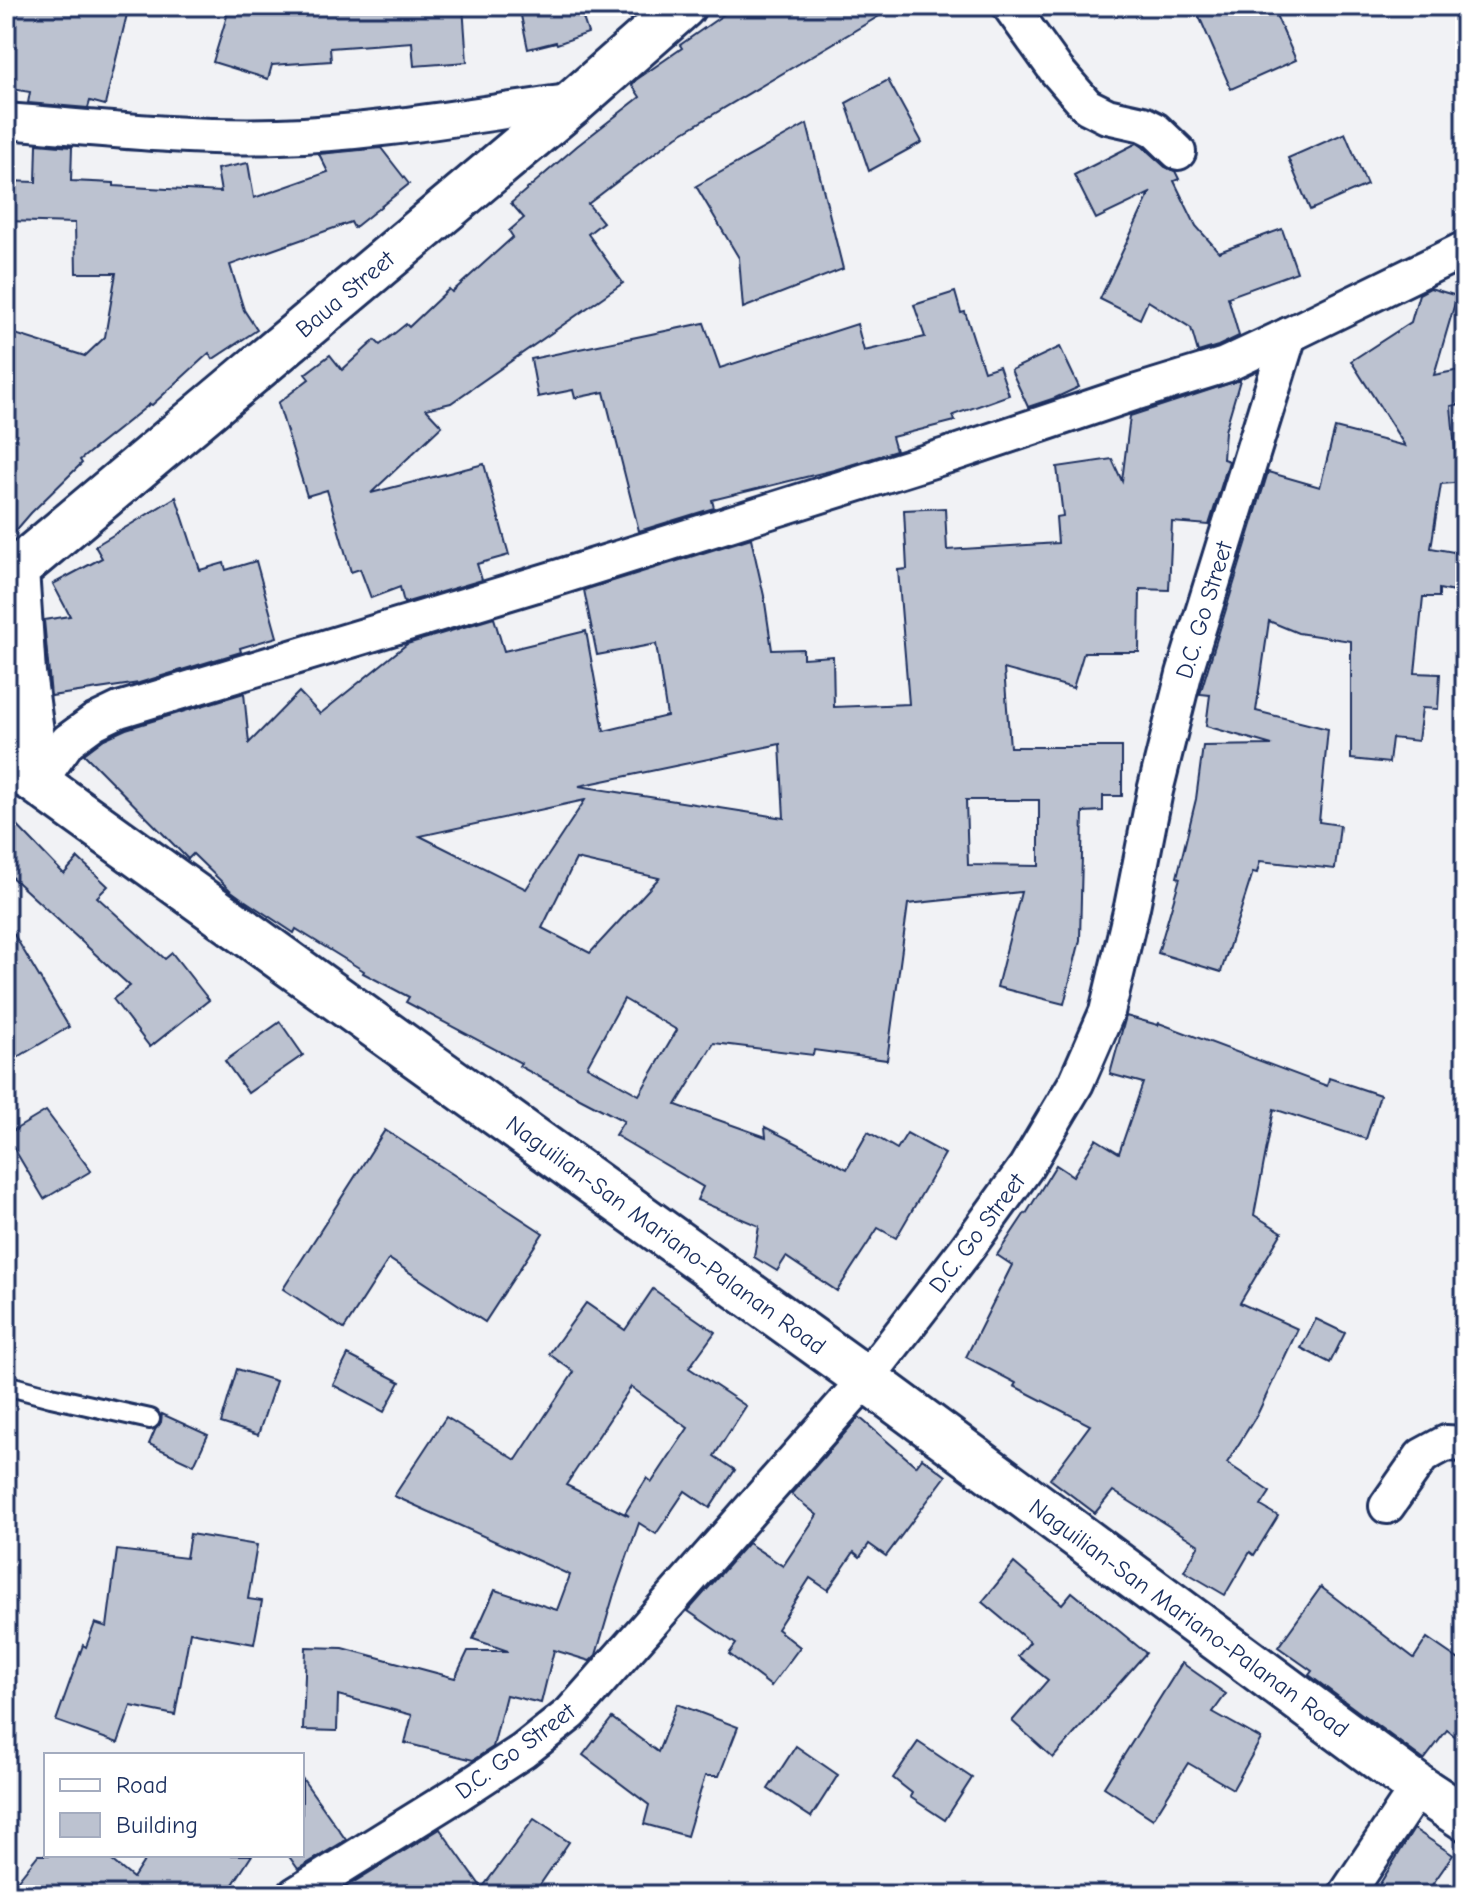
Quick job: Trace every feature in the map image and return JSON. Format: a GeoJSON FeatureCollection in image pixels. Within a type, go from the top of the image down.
{"type":"FeatureCollection","features":[{"type":"Feature","properties":{"kind":"main road","name":"Baua Street"},"geometry":{"type":"LineString","coordinates":[[11,574],[575,101],[683,6]]}},
{"type":"Feature","properties":{"kind":"main road"},"geometry":{"type":"LineString","coordinates":[[11,574],[23,673],[22,774]]}},
{"type":"Feature","properties":{"kind":"main road","name":"Naguilian-San Mariano-Palanan Road"},"geometry":{"type":"LineString","coordinates":[[22,774],[866,1379],[1418,1787],[1465,1818]]}},
{"type":"Feature","properties":{"kind":"street"},"geometry":{"type":"LineString","coordinates":[[1010,6],[1056,70],[1087,106],[1107,116],[1155,130],[1178,152]]}},
{"type":"Feature","properties":{"kind":"street"},"geometry":{"type":"LineString","coordinates":[[6,121],[201,136],[281,136],[378,127],[575,101]]}},
{"type":"Feature","properties":{"kind":"street"},"geometry":{"type":"LineString","coordinates":[[22,774],[94,722],[119,710],[563,576],[1225,365],[1465,249]]}},
{"type":"Feature","properties":{"kind":"street","name":"D.C. Go Street"},"geometry":{"type":"LineString","coordinates":[[295,1895],[472,1785],[523,1751],[571,1713],[866,1379],[1026,1167],[1076,1083],[1107,1012],[1184,674],[1289,335]]}},
{"type":"Feature","properties":{"kind":"street"},"geometry":{"type":"LineString","coordinates":[[1387,1506],[1422,1456],[1446,1443],[1465,1444]]}},
{"type":"Feature","properties":{"kind":"street"},"geometry":{"type":"LineString","coordinates":[[1346,1895],[1418,1787]]}},
{"type":"Feature","properties":{"kind":"lane"},"geometry":{"type":"LineString","coordinates":[[6,1385],[150,1419]]}},
{"type":"Feature","properties":{"kind":"building"},"geometry":{"type":"Polygon","coordinates":[[[6,6],[129,6],[105,105],[90,101],[88,108],[28,103],[30,92],[6,88],[6,6]]]}},
{"type":"Feature","properties":{"kind":"building"},"geometry":{"type":"Polygon","coordinates":[[[230,6],[463,6],[467,62],[414,66],[412,42],[330,48],[331,61],[272,65],[268,79],[213,62],[230,6]]]}},
{"type":"Feature","properties":{"kind":"building"},"geometry":{"type":"Polygon","coordinates":[[[519,6],[579,6],[588,33],[557,44],[528,49],[519,6]]]}},
{"type":"Feature","properties":{"kind":"building"},"geometry":{"type":"Polygon","coordinates":[[[736,6],[896,6],[677,136],[588,204],[603,222],[588,234],[623,283],[451,403],[426,409],[442,426],[371,493],[484,464],[509,555],[477,564],[482,580],[404,603],[400,587],[371,598],[360,569],[351,572],[327,490],[307,496],[278,403],[309,379],[305,374],[330,355],[342,370],[375,340],[380,345],[406,324],[409,327],[449,289],[452,292],[513,237],[509,231],[524,218],[511,203],[640,97],[632,85],[636,80],[736,6]]]}},
{"type":"Feature","properties":{"kind":"building"},"geometry":{"type":"Polygon","coordinates":[[[1215,6],[1272,6],[1296,60],[1231,89],[1198,14],[1215,6]]]}},
{"type":"Feature","properties":{"kind":"building"},"geometry":{"type":"Polygon","coordinates":[[[888,80],[922,142],[869,171],[846,103],[888,80]]]}},
{"type":"Feature","properties":{"kind":"building"},"geometry":{"type":"Polygon","coordinates":[[[807,124],[843,269],[743,308],[739,258],[696,186],[807,124]]]}},
{"type":"Feature","properties":{"kind":"building"},"geometry":{"type":"Polygon","coordinates":[[[1345,133],[1367,185],[1310,210],[1288,158],[1345,133]]]}},
{"type":"Feature","properties":{"kind":"building"},"geometry":{"type":"Polygon","coordinates":[[[1137,143],[1165,167],[1175,171],[1179,179],[1174,181],[1196,226],[1219,252],[1282,229],[1297,272],[1228,297],[1239,336],[1218,346],[1198,352],[1191,328],[1148,301],[1140,319],[1100,299],[1150,193],[1096,219],[1074,175],[1137,143]]]}},
{"type":"Feature","properties":{"kind":"building"},"geometry":{"type":"Polygon","coordinates":[[[37,144],[72,147],[71,181],[114,183],[114,186],[221,192],[217,169],[248,163],[254,198],[328,172],[319,154],[381,148],[409,184],[354,228],[351,222],[230,265],[244,310],[257,330],[213,359],[209,353],[152,405],[80,460],[82,463],[6,542],[6,331],[85,356],[105,337],[116,273],[76,273],[75,223],[6,221],[6,181],[36,182],[37,144]]]}},
{"type":"Feature","properties":{"kind":"building"},"geometry":{"type":"Polygon","coordinates":[[[1430,288],[1457,296],[1434,375],[1465,369],[1465,403],[1451,406],[1456,460],[1465,462],[1465,482],[1441,484],[1431,548],[1465,554],[1459,593],[1439,589],[1439,597],[1423,597],[1415,673],[1440,674],[1438,709],[1422,708],[1418,741],[1392,738],[1389,763],[1351,759],[1351,641],[1298,633],[1269,621],[1256,711],[1328,729],[1319,822],[1340,825],[1335,869],[1260,861],[1257,873],[1253,872],[1221,972],[1158,953],[1180,878],[1177,877],[1196,799],[1203,746],[1272,745],[1206,726],[1210,695],[1200,694],[1268,472],[1320,487],[1335,428],[1405,446],[1351,361],[1411,322],[1419,294],[1430,288]]]}},
{"type":"Feature","properties":{"kind":"building"},"geometry":{"type":"Polygon","coordinates":[[[955,292],[961,313],[965,312],[984,371],[999,366],[1009,395],[953,415],[955,421],[892,437],[896,451],[834,470],[712,500],[714,508],[639,531],[604,392],[575,398],[573,390],[538,397],[531,359],[704,323],[720,368],[857,324],[864,351],[925,337],[914,305],[955,292]]]}},
{"type":"Feature","properties":{"kind":"building"},"geometry":{"type":"Polygon","coordinates":[[[1060,347],[1079,387],[1028,407],[1011,370],[1060,347]]]}},
{"type":"Feature","properties":{"kind":"building"},"geometry":{"type":"Polygon","coordinates":[[[1240,380],[1225,431],[1223,459],[1229,461],[1209,525],[1172,522],[1169,590],[1140,589],[1139,652],[1084,652],[1073,688],[1004,669],[1010,747],[1122,747],[1122,796],[1103,796],[1103,811],[1083,812],[1080,940],[1064,1004],[997,987],[1021,892],[908,904],[887,1060],[814,1050],[813,1055],[714,1043],[676,1105],[766,1137],[765,1127],[847,1169],[868,1132],[897,1149],[907,1133],[945,1154],[896,1238],[878,1228],[837,1291],[786,1257],[777,1271],[754,1257],[759,1226],[697,1200],[703,1187],[615,1135],[624,1121],[406,1002],[409,997],[363,973],[296,929],[294,933],[241,898],[193,854],[188,859],[84,754],[104,739],[126,729],[244,693],[249,743],[299,692],[320,714],[407,644],[494,618],[504,651],[586,631],[604,731],[667,716],[656,644],[597,655],[584,590],[751,538],[772,650],[803,649],[803,658],[833,656],[834,707],[909,704],[898,570],[907,569],[904,510],[945,508],[947,550],[1058,543],[1056,517],[1063,516],[1057,467],[1112,459],[1122,481],[1130,416],[1240,380]],[[780,744],[579,786],[784,818],[780,744]],[[585,800],[420,836],[526,889],[585,800]],[[966,800],[968,865],[1039,866],[1039,800],[966,800]],[[576,859],[542,928],[590,953],[659,878],[576,859]],[[624,999],[587,1066],[639,1095],[677,1030],[624,999]]]}},
{"type":"Feature","properties":{"kind":"building"},"geometry":{"type":"Polygon","coordinates":[[[176,497],[200,570],[224,563],[226,570],[256,561],[277,637],[240,648],[241,652],[139,683],[51,696],[44,620],[70,616],[53,584],[102,558],[95,546],[176,497]]]}},
{"type":"Feature","properties":{"kind":"building"},"geometry":{"type":"Polygon","coordinates":[[[6,814],[64,874],[78,858],[108,886],[97,897],[165,959],[172,953],[209,1000],[150,1047],[113,999],[130,986],[6,872],[6,814]]]}},
{"type":"Feature","properties":{"kind":"building"},"geometry":{"type":"Polygon","coordinates":[[[6,921],[69,1027],[6,1064],[6,921]]]}},
{"type":"Feature","properties":{"kind":"building"},"geometry":{"type":"Polygon","coordinates":[[[1126,1016],[1159,1023],[1327,1086],[1329,1078],[1380,1095],[1366,1139],[1274,1109],[1254,1215],[1282,1232],[1240,1303],[1298,1329],[1258,1413],[1227,1463],[1270,1492],[1261,1506],[1278,1516],[1254,1555],[1250,1552],[1225,1595],[1184,1571],[1199,1545],[1113,1491],[1095,1513],[1050,1479],[1090,1425],[966,1357],[1012,1265],[997,1255],[1056,1165],[1073,1176],[1096,1139],[1119,1153],[1143,1083],[1110,1074],[1126,1016]]]}},
{"type":"Feature","properties":{"kind":"building"},"geometry":{"type":"Polygon","coordinates":[[[280,1022],[303,1055],[248,1093],[225,1061],[280,1022]]]}},
{"type":"Feature","properties":{"kind":"building"},"geometry":{"type":"Polygon","coordinates":[[[46,1111],[91,1171],[44,1199],[6,1135],[46,1111]]]}},
{"type":"Feature","properties":{"kind":"building"},"geometry":{"type":"Polygon","coordinates":[[[385,1130],[543,1233],[485,1322],[389,1259],[344,1329],[283,1289],[385,1130]]]}},
{"type":"Feature","properties":{"kind":"building"},"geometry":{"type":"Polygon","coordinates":[[[653,1289],[715,1332],[689,1368],[746,1406],[714,1456],[735,1470],[710,1508],[685,1491],[656,1534],[639,1523],[596,1655],[590,1661],[554,1650],[541,1703],[506,1695],[493,1747],[473,1760],[405,1743],[412,1715],[338,1695],[337,1731],[303,1730],[306,1647],[343,1648],[455,1678],[468,1651],[508,1651],[473,1639],[495,1590],[557,1610],[570,1575],[394,1496],[446,1417],[516,1460],[574,1372],[549,1354],[586,1303],[625,1330],[653,1289]],[[631,1387],[566,1485],[629,1516],[625,1513],[647,1478],[652,1482],[688,1428],[631,1387]]]}},
{"type":"Feature","properties":{"kind":"building"},"geometry":{"type":"Polygon","coordinates":[[[1316,1319],[1345,1333],[1330,1363],[1301,1348],[1316,1319]]]}},
{"type":"Feature","properties":{"kind":"building"},"geometry":{"type":"Polygon","coordinates":[[[348,1355],[400,1382],[384,1412],[333,1385],[348,1355]]]}},
{"type":"Feature","properties":{"kind":"building"},"geometry":{"type":"Polygon","coordinates":[[[237,1369],[276,1381],[258,1435],[221,1423],[237,1369]]]}},
{"type":"Feature","properties":{"kind":"building"},"geometry":{"type":"Polygon","coordinates":[[[162,1414],[208,1435],[194,1465],[149,1444],[162,1414]]]}},
{"type":"Feature","properties":{"kind":"building"},"geometry":{"type":"Polygon","coordinates":[[[859,1417],[916,1466],[922,1458],[946,1476],[886,1556],[869,1544],[860,1557],[854,1552],[828,1590],[810,1578],[777,1629],[800,1647],[771,1686],[729,1654],[736,1644],[688,1611],[748,1543],[783,1566],[817,1515],[791,1494],[859,1417]]]}},
{"type":"Feature","properties":{"kind":"building"},"geometry":{"type":"Polygon","coordinates":[[[190,1534],[257,1545],[248,1599],[262,1601],[254,1644],[190,1632],[175,1715],[131,1706],[118,1743],[56,1721],[83,1645],[86,1647],[95,1623],[107,1627],[117,1550],[186,1558],[190,1534]]]}},
{"type":"Feature","properties":{"kind":"building"},"geometry":{"type":"Polygon","coordinates":[[[1014,1563],[1062,1604],[1072,1592],[1146,1653],[1053,1758],[1012,1721],[1048,1680],[1018,1656],[1030,1642],[982,1602],[1014,1563]]]}},
{"type":"Feature","properties":{"kind":"building"},"geometry":{"type":"Polygon","coordinates":[[[1321,1587],[1414,1658],[1427,1638],[1465,1664],[1465,1744],[1447,1730],[1424,1760],[1309,1675],[1312,1671],[1278,1647],[1321,1587]]]}},
{"type":"Feature","properties":{"kind":"building"},"geometry":{"type":"Polygon","coordinates":[[[1182,1663],[1226,1694],[1213,1712],[1261,1739],[1233,1789],[1188,1763],[1153,1819],[1104,1787],[1182,1663]]]}},
{"type":"Feature","properties":{"kind":"building"},"geometry":{"type":"Polygon","coordinates":[[[677,1704],[738,1727],[719,1776],[705,1776],[687,1836],[644,1824],[649,1805],[583,1755],[612,1718],[658,1752],[677,1704]]]}},
{"type":"Feature","properties":{"kind":"building"},"geometry":{"type":"Polygon","coordinates":[[[918,1742],[972,1778],[945,1820],[910,1797],[912,1793],[893,1778],[918,1742]]]}},
{"type":"Feature","properties":{"kind":"building"},"geometry":{"type":"Polygon","coordinates":[[[796,1746],[838,1775],[811,1817],[768,1789],[796,1746]]]}},
{"type":"Feature","properties":{"kind":"building"},"geometry":{"type":"Polygon","coordinates":[[[304,1781],[346,1840],[298,1869],[289,1857],[304,1857],[304,1781]]]}},
{"type":"Feature","properties":{"kind":"building"},"geometry":{"type":"Polygon","coordinates":[[[534,1819],[569,1842],[533,1895],[456,1895],[444,1885],[431,1895],[333,1895],[440,1829],[482,1888],[534,1819]]]}},
{"type":"Feature","properties":{"kind":"building"},"geometry":{"type":"Polygon","coordinates":[[[1414,1829],[1453,1855],[1425,1895],[1373,1895],[1414,1829]]]}},
{"type":"Feature","properties":{"kind":"building"},"geometry":{"type":"Polygon","coordinates":[[[38,1855],[107,1857],[133,1878],[147,1857],[251,1857],[226,1895],[6,1895],[38,1855]]]}}]}
